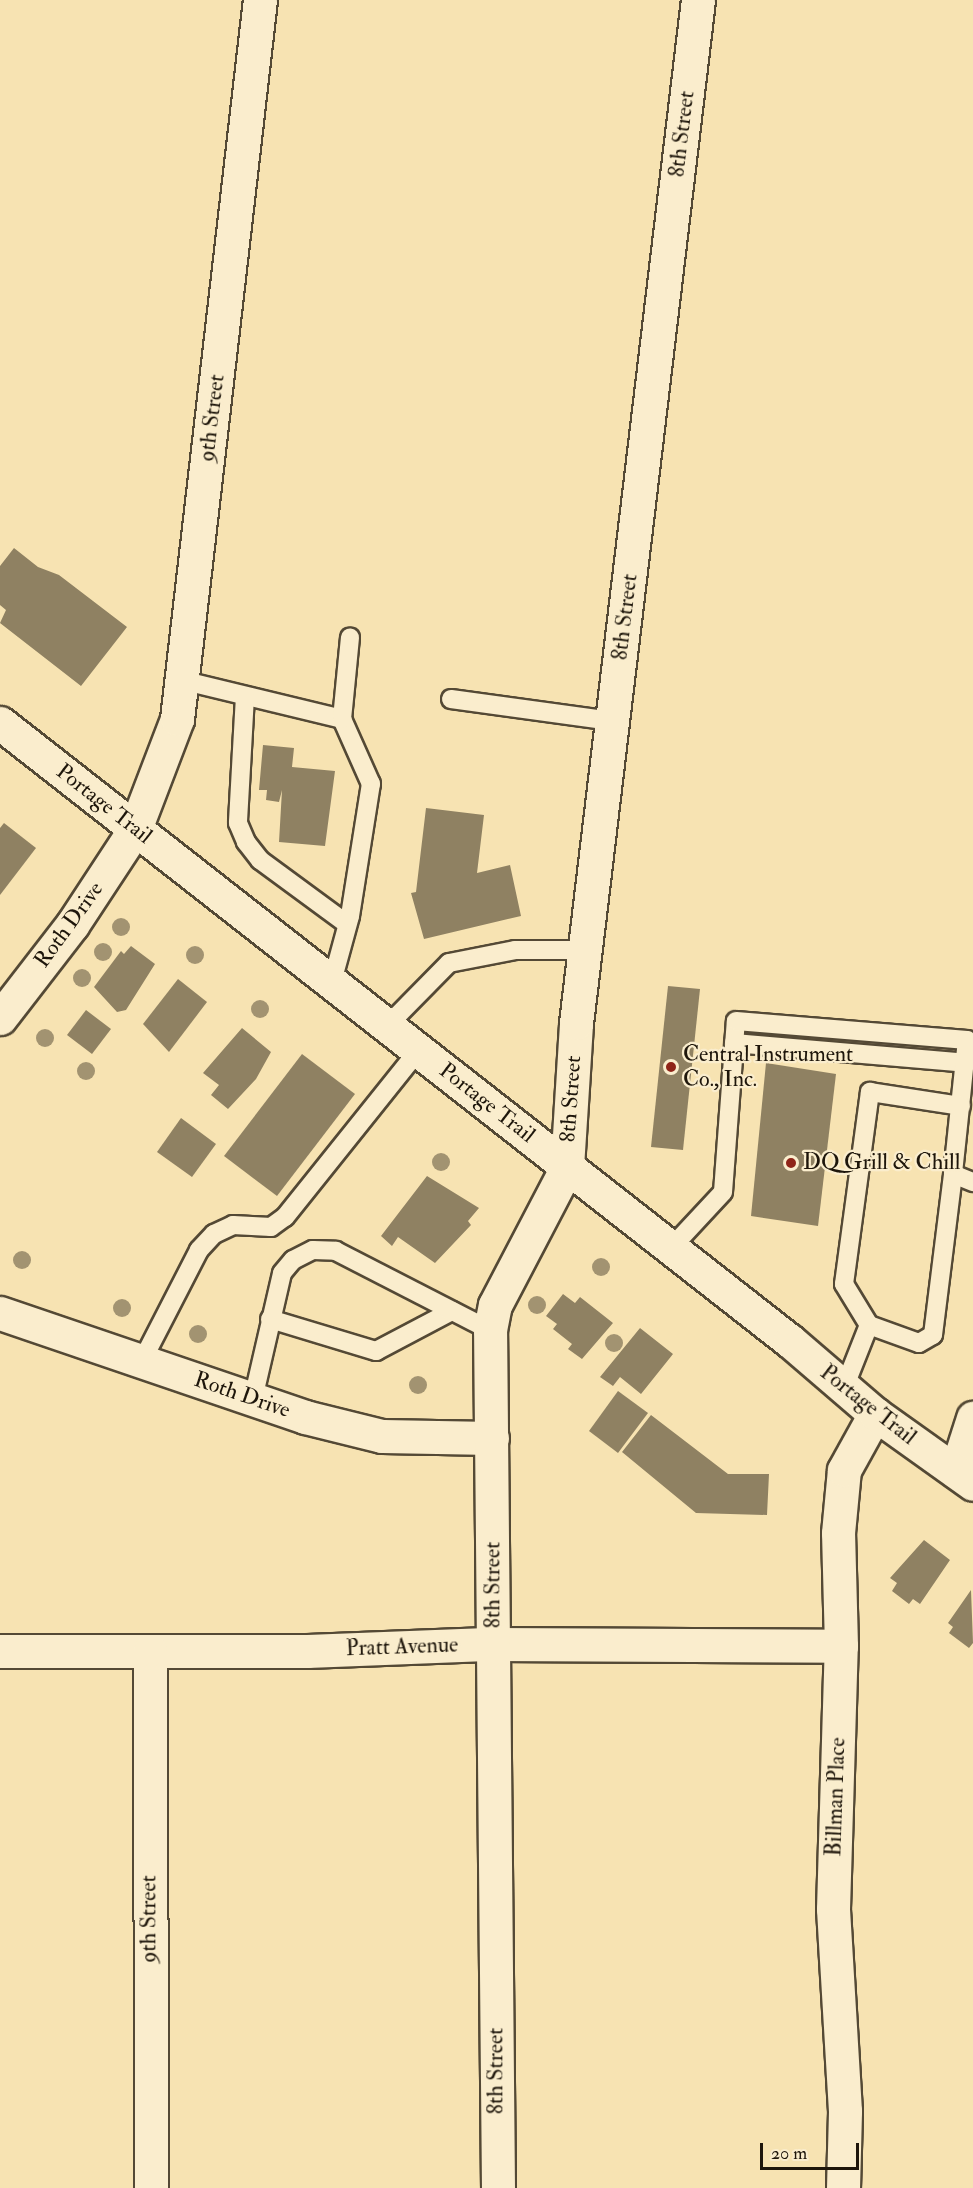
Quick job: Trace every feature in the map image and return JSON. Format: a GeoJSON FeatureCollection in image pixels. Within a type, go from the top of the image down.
{"type":"FeatureCollection","features":[{"type":"Feature","properties":{"kind":"street","name":"9th Street"},"geometry":{"type":"LineString","coordinates":[[135,829],[177,719],[260,0]]}},
{"type":"Feature","properties":{"kind":"street","name":"8th Street"},"geometry":{"type":"LineString","coordinates":[[498,2188],[490,1330],[495,1305],[567,1167],[585,950],[698,0]]}},
{"type":"Feature","properties":{"kind":"street","name":"Portage Trail"},"geometry":{"type":"LineString","coordinates":[[0,723],[671,1248],[875,1414],[965,1477]]}},
{"type":"Feature","properties":{"kind":"street","name":"Roth Drive"},"geometry":{"type":"LineString","coordinates":[[0,1018],[72,925],[135,829]]}},
{"type":"Feature","properties":{"kind":"street","name":"Roth Drive"},"geometry":{"type":"LineString","coordinates":[[0,1313],[253,1399],[382,1436],[492,1438]]}},
{"type":"Feature","properties":{"kind":"street","name":"Billman Place"},"geometry":{"type":"LineString","coordinates":[[843,2188],[846,2111],[833,1909],[841,1646],[838,1533],[844,1470],[875,1414]]}},
{"type":"Feature","properties":{"kind":"street"},"geometry":{"type":"LineString","coordinates":[[965,1477],[973,1418]]}},
{"type":"Feature","properties":{"kind":"street","name":"Pratt Avenue"},"geometry":{"type":"LineString","coordinates":[[0,1651],[150,1651],[493,1644],[841,1646]]}},
{"type":"Feature","properties":{"kind":"street","name":"9th Street"},"geometry":{"type":"LineString","coordinates":[[150,1651],[151,2188]]}},
{"type":"Feature","properties":{"kind":"lane"},"geometry":{"type":"LineString","coordinates":[[332,982],[347,924],[371,784],[342,719],[350,637]]}},
{"type":"Feature","properties":{"kind":"lane"},"geometry":{"type":"LineString","coordinates":[[181,680],[342,719]]}},
{"type":"Feature","properties":{"kind":"lane"},"geometry":{"type":"LineString","coordinates":[[245,696],[238,823],[246,842],[260,860],[347,924]]}},
{"type":"Feature","properties":{"kind":"lane"},"geometry":{"type":"LineString","coordinates":[[452,699],[612,721]]}},
{"type":"Feature","properties":{"kind":"lane"},"geometry":{"type":"LineString","coordinates":[[388,1026],[429,979],[450,963],[515,950],[585,950]]}},
{"type":"Feature","properties":{"kind":"lane"},"geometry":{"type":"LineString","coordinates":[[671,1248],[723,1192],[736,1020],[967,1040],[961,1106],[933,1335],[920,1343],[869,1325],[844,1284],[870,1092],[961,1106]]}},
{"type":"Feature","properties":{"kind":"lane"},"geometry":{"type":"LineString","coordinates":[[142,1361],[199,1250],[214,1234],[232,1225],[271,1227],[285,1217],[419,1050]]}},
{"type":"Feature","properties":{"kind":"lane"},"geometry":{"type":"LineString","coordinates":[[953,1174],[973,1182]]}},
{"type":"Feature","properties":{"kind":"lane"},"geometry":{"type":"LineString","coordinates":[[253,1399],[282,1273],[293,1260],[313,1250],[336,1251],[490,1330]]}},
{"type":"Feature","properties":{"kind":"lane"},"geometry":{"type":"LineString","coordinates":[[270,1320],[376,1351],[452,1311]]}},
{"type":"Feature","properties":{"kind":"lane"},"geometry":{"type":"LineString","coordinates":[[844,1388],[869,1325]]}},
{"type":"Feature","properties":{"kind":"building"},"geometry":{"type":"Polygon","coordinates":[[[14,548],[38,567],[59,575],[127,627],[81,686],[0,623],[6,610],[0,605],[0,566],[14,548]]]}},
{"type":"Feature","properties":{"kind":"building"},"geometry":{"type":"Polygon","coordinates":[[[263,745],[294,748],[292,767],[335,771],[325,846],[279,842],[282,790],[279,802],[266,800],[267,790],[259,790],[263,745]]]}},
{"type":"Feature","properties":{"kind":"building"},"geometry":{"type":"Polygon","coordinates":[[[426,808],[484,815],[477,873],[510,865],[521,916],[424,939],[411,893],[416,892],[426,808]]]}},
{"type":"Feature","properties":{"kind":"building"},"geometry":{"type":"Polygon","coordinates":[[[4,823],[36,848],[0,895],[0,828],[4,823]]]}},
{"type":"Feature","properties":{"kind":"building"},"geometry":{"type":"Polygon","coordinates":[[[131,946],[155,964],[126,1010],[117,1012],[94,987],[121,951],[124,954],[131,946]]]}},
{"type":"Feature","properties":{"kind":"building"},"geometry":{"type":"Polygon","coordinates":[[[178,979],[207,1002],[169,1052],[143,1024],[178,979]]]}},
{"type":"Feature","properties":{"kind":"building"},"geometry":{"type":"Polygon","coordinates":[[[668,986],[700,989],[683,1150],[651,1147],[668,986]]]}},
{"type":"Feature","properties":{"kind":"building"},"geometry":{"type":"Polygon","coordinates":[[[86,1010],[111,1029],[92,1054],[67,1035],[86,1010]]]}},
{"type":"Feature","properties":{"kind":"building"},"geometry":{"type":"Polygon","coordinates":[[[242,1028],[271,1052],[256,1079],[228,1109],[211,1095],[219,1085],[203,1073],[242,1028]]]}},
{"type":"Feature","properties":{"kind":"building"},"geometry":{"type":"Polygon","coordinates":[[[302,1054],[355,1094],[277,1196],[224,1156],[302,1054]]]}},
{"type":"Feature","properties":{"kind":"building","name":"DQ Grill & Chill"},"geometry":{"type":"Polygon","coordinates":[[[766,1063],[836,1074],[818,1226],[751,1216],[766,1063]]]}},
{"type":"Feature","properties":{"kind":"building"},"geometry":{"type":"Polygon","coordinates":[[[181,1118],[216,1144],[192,1177],[157,1152],[181,1118]]]}},
{"type":"Feature","properties":{"kind":"building"},"geometry":{"type":"Polygon","coordinates":[[[427,1176],[479,1208],[468,1221],[471,1225],[435,1263],[398,1237],[392,1246],[381,1236],[427,1176]]]}},
{"type":"Feature","properties":{"kind":"building"},"geometry":{"type":"Polygon","coordinates":[[[563,1294],[575,1303],[580,1297],[613,1323],[582,1359],[568,1349],[572,1344],[553,1329],[557,1324],[546,1316],[563,1294]]]}},
{"type":"Feature","properties":{"kind":"building"},"geometry":{"type":"Polygon","coordinates":[[[640,1328],[673,1354],[641,1394],[620,1377],[613,1386],[600,1377],[640,1328]]]}},
{"type":"Feature","properties":{"kind":"building"},"geometry":{"type":"Polygon","coordinates":[[[618,1391],[648,1413],[618,1453],[589,1431],[618,1391]]]}},
{"type":"Feature","properties":{"kind":"building"},"geometry":{"type":"Polygon","coordinates":[[[651,1415],[728,1474],[769,1474],[767,1515],[696,1513],[622,1452],[651,1415]]]}},
{"type":"Feature","properties":{"kind":"building"},"geometry":{"type":"Polygon","coordinates":[[[924,1540],[950,1560],[920,1604],[913,1599],[909,1604],[892,1591],[897,1583],[890,1578],[924,1540]]]}},
{"type":"Feature","properties":{"kind":"building"},"geometry":{"type":"Polygon","coordinates":[[[971,1590],[973,1643],[969,1648],[949,1633],[953,1627],[948,1623],[971,1590]]]}},
{"type":"Feature","properties":{"kind":"place","name":"Central Instrument Co., Inc."},"geometry":{"type":"Point","coordinates":[671,1067]}},
{"type":"Feature","properties":{"kind":"place","name":"DQ Grill & Chill"},"geometry":{"type":"Point","coordinates":[791,1163]}}]}
